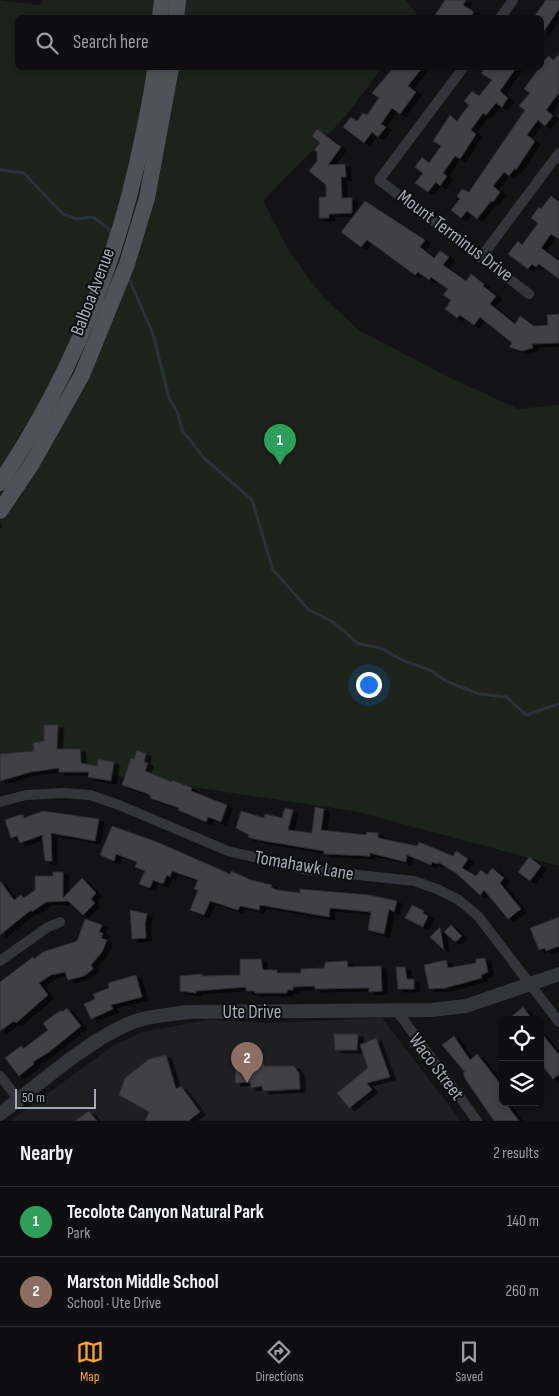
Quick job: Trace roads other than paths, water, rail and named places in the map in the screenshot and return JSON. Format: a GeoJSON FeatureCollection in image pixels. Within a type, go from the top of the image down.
{"type":"FeatureCollection","features":[{"type":"Feature","properties":{"kind":"main road"},"geometry":{"type":"LineString","coordinates":[[160,15],[162,0]]}},
{"type":"Feature","properties":{"kind":"main road"},"geometry":{"type":"LineString","coordinates":[[176,15],[178,0]]}},
{"type":"Feature","properties":{"kind":"main road","name":"Balboa Avenue"},"geometry":{"type":"LineString","coordinates":[[0,483],[19,454],[67,369],[112,261],[133,188],[155,70]]}},
{"type":"Feature","properties":{"kind":"main road","name":"Balboa Avenue"},"geometry":{"type":"LineString","coordinates":[[0,511],[31,465],[82,375],[127,264],[147,198],[171,70]]}},
{"type":"Feature","properties":{"kind":"street"},"geometry":{"type":"LineString","coordinates":[[502,15],[513,0]]}},
{"type":"Feature","properties":{"kind":"street","name":"Mount Terminus Drive"},"geometry":{"type":"LineString","coordinates":[[462,70],[379,180],[482,256],[529,294]]}},
{"type":"Feature","properties":{"kind":"street"},"geometry":{"type":"LineString","coordinates":[[482,256],[558,156]]}},
{"type":"Feature","properties":{"kind":"street","name":"Tomahawk Lane"},"geometry":{"type":"LineString","coordinates":[[0,802],[26,795],[64,793],[90,795],[119,805],[228,852],[303,869],[398,881],[414,881],[437,888],[459,900],[478,916],[559,1022]]}},
{"type":"Feature","properties":{"kind":"street"},"geometry":{"type":"LineString","coordinates":[[0,961],[48,927],[60,922]]}},
{"type":"Feature","properties":{"kind":"street","name":"Ute Drive"},"geometry":{"type":"LineString","coordinates":[[0,1114],[105,1035],[129,1023],[150,1017],[188,1012],[431,1010],[466,1006],[559,974]]}},
{"type":"Feature","properties":{"kind":"street","name":"Waco Street"},"geometry":{"type":"LineString","coordinates":[[397,1011],[477,1121]]}},
{"type":"Feature","properties":{"kind":"street"},"geometry":{"type":"LineString","coordinates":[[0,1076],[19,1100]]}},
{"type":"Feature","properties":{"kind":"waterway"},"geometry":{"type":"LineString","coordinates":[[0,170],[24,173],[63,214],[76,219],[93,217],[109,229],[111,234]]}},
{"type":"Feature","properties":{"kind":"waterway"},"geometry":{"type":"LineString","coordinates":[[130,281],[153,334],[169,398],[177,411],[182,430],[204,458],[252,500],[273,570],[309,610],[333,622],[359,644],[381,648],[404,661],[430,670],[446,681],[479,694],[507,697],[526,715],[559,704]]}},
{"type":"Feature","properties":{"kind":"place","name":"Tecolote Canyon Natural Park"},"geometry":{"type":"Point","coordinates":[280,465]}},
{"type":"Feature","properties":{"kind":"place","name":"Marston Middle School"},"geometry":{"type":"Point","coordinates":[247,1083]}}]}
